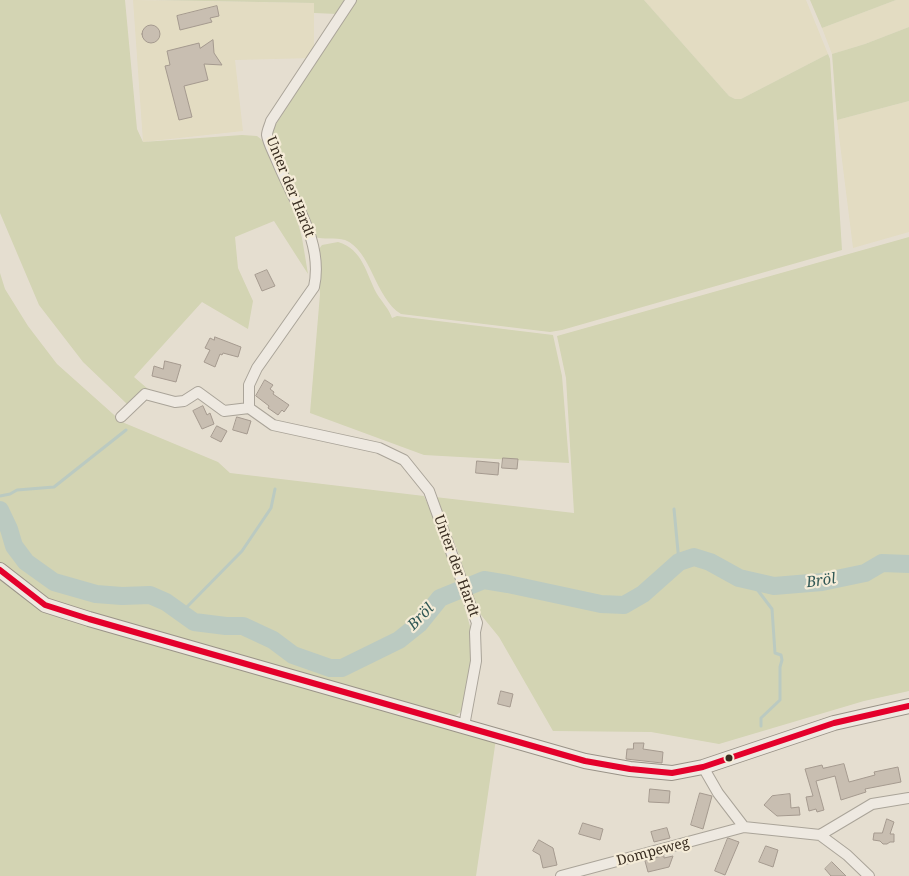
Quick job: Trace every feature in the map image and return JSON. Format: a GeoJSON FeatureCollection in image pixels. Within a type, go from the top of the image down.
{"type":"FeatureCollection","features":[{"type":"Feature","properties":{"kind":"main road"},"geometry":{"type":"LineString","coordinates":[[0,570],[45,605],[89,620],[585,760],[630,770],[672,773],[702,767],[834,723],[909,706]]}},
{"type":"Feature","properties":{"kind":"street","name":"Unter der Hardt"},"geometry":{"type":"LineString","coordinates":[[351,0],[271,121],[267,135],[303,217],[312,242],[317,273],[314,287],[257,368],[249,385],[249,408],[272,425],[379,448],[404,460],[429,492],[477,623],[475,632],[476,661],[464,726]]}},
{"type":"Feature","properties":{"kind":"street"},"geometry":{"type":"LineString","coordinates":[[121,417],[145,394],[175,402],[184,401],[198,392],[224,411],[249,408]]}},
{"type":"Feature","properties":{"kind":"street"},"geometry":{"type":"LineString","coordinates":[[702,767],[718,793],[744,827],[820,835],[847,855],[869,876]]}},
{"type":"Feature","properties":{"kind":"street"},"geometry":{"type":"LineString","coordinates":[[820,835],[872,804],[909,798]]}},
{"type":"Feature","properties":{"kind":"street","name":"Dompeweg"},"geometry":{"type":"LineString","coordinates":[[562,876],[744,827]]}},
{"type":"Feature","properties":{"kind":"shaded area"},"geometry":{"type":"Polygon","coordinates":[[[133,0],[314,3],[314,58],[235,60],[243,131],[143,142],[133,0]]]}},
{"type":"Feature","properties":{"kind":"shaded area"},"geometry":{"type":"Polygon","coordinates":[[[644,0],[806,0],[828,54],[741,99],[735,99],[729,96],[644,0]]]}},
{"type":"Feature","properties":{"kind":"shaded area"},"geometry":{"type":"Polygon","coordinates":[[[896,0],[909,0],[909,27],[832,54],[822,28],[896,0]]]}},
{"type":"Feature","properties":{"kind":"shaded area"},"geometry":{"type":"Polygon","coordinates":[[[909,101],[909,232],[853,248],[837,120],[909,101]]]}},
{"type":"Feature","properties":{"kind":"green space"},"geometry":{"type":"Polygon","coordinates":[[[0,0],[125,0],[137,129],[143,142],[242,135],[257,136],[262,140],[297,219],[308,274],[274,221],[235,237],[238,268],[253,301],[248,329],[202,302],[134,377],[148,389],[127,404],[83,362],[39,305],[0,213],[0,0]]]}},
{"type":"Feature","properties":{"kind":"green space"},"geometry":{"type":"Polygon","coordinates":[[[151,0],[346,0],[337,14],[314,13],[314,3],[151,0]]]}},
{"type":"Feature","properties":{"kind":"green space"},"geometry":{"type":"Polygon","coordinates":[[[354,0],[644,0],[729,96],[735,99],[741,99],[828,54],[830,59],[842,250],[550,332],[401,314],[392,307],[385,297],[354,245],[341,239],[314,237],[271,136],[275,126],[354,0]]]}},
{"type":"Feature","properties":{"kind":"green space"},"geometry":{"type":"Polygon","coordinates":[[[810,0],[896,0],[822,28],[810,0]]]}},
{"type":"Feature","properties":{"kind":"green space"},"geometry":{"type":"Polygon","coordinates":[[[909,27],[909,101],[837,120],[832,54],[909,27]]]}},
{"type":"Feature","properties":{"kind":"green space"},"geometry":{"type":"Polygon","coordinates":[[[909,237],[909,691],[864,701],[719,744],[651,732],[553,731],[499,637],[477,610],[457,549],[435,497],[574,513],[566,378],[557,336],[909,237]]]}},
{"type":"Feature","properties":{"kind":"green space"},"geometry":{"type":"Polygon","coordinates":[[[338,242],[353,250],[363,263],[377,294],[392,318],[397,316],[553,335],[562,376],[569,463],[424,455],[310,413],[320,294],[317,255],[322,245],[338,242]]]}},
{"type":"Feature","properties":{"kind":"green space"},"geometry":{"type":"Polygon","coordinates":[[[0,273],[5,289],[28,326],[57,364],[122,422],[218,462],[230,473],[424,496],[438,527],[459,587],[473,637],[472,662],[462,711],[455,716],[445,716],[96,617],[50,600],[27,585],[0,562],[0,273]]]}},
{"type":"Feature","properties":{"kind":"green space"},"geometry":{"type":"Polygon","coordinates":[[[0,579],[41,611],[496,739],[476,876],[0,876],[0,579]]]}},
{"type":"Feature","properties":{"kind":"building"},"geometry":{"type":"Polygon","coordinates":[[[217,6],[219,16],[210,18],[212,22],[180,30],[177,16],[217,6]]]}},
{"type":"Feature","properties":{"kind":"building"},"geometry":{"type":"Polygon","coordinates":[[[151,25],[157,28],[160,34],[157,40],[151,43],[145,40],[142,34],[145,28],[151,25]]]}},
{"type":"Feature","properties":{"kind":"building"},"geometry":{"type":"Polygon","coordinates":[[[213,40],[214,53],[222,65],[204,64],[208,80],[184,86],[192,117],[179,120],[165,66],[170,65],[167,51],[199,43],[200,48],[213,40]]]}},
{"type":"Feature","properties":{"kind":"building"},"geometry":{"type":"Polygon","coordinates":[[[267,270],[275,286],[262,291],[255,275],[267,270]]]}},
{"type":"Feature","properties":{"kind":"building"},"geometry":{"type":"Polygon","coordinates":[[[215,337],[241,347],[238,357],[220,354],[215,367],[204,362],[210,350],[205,348],[210,338],[214,340],[215,337]]]}},
{"type":"Feature","properties":{"kind":"building"},"geometry":{"type":"Polygon","coordinates":[[[165,361],[181,365],[176,382],[152,376],[154,366],[163,369],[165,361]]]}},
{"type":"Feature","properties":{"kind":"building"},"geometry":{"type":"Polygon","coordinates":[[[265,380],[273,385],[270,389],[274,392],[273,394],[289,405],[284,412],[282,410],[278,415],[256,396],[265,380]]]}},
{"type":"Feature","properties":{"kind":"building"},"geometry":{"type":"Polygon","coordinates":[[[203,406],[207,415],[210,413],[214,424],[202,429],[193,411],[203,406]]]}},
{"type":"Feature","properties":{"kind":"building"},"geometry":{"type":"Polygon","coordinates":[[[237,417],[251,421],[247,434],[233,430],[237,417]]]}},
{"type":"Feature","properties":{"kind":"building"},"geometry":{"type":"Polygon","coordinates":[[[217,426],[227,431],[221,442],[211,437],[217,426]]]}},
{"type":"Feature","properties":{"kind":"building"},"geometry":{"type":"Polygon","coordinates":[[[503,458],[518,459],[517,469],[502,468],[503,458]]]}},
{"type":"Feature","properties":{"kind":"building"},"geometry":{"type":"Polygon","coordinates":[[[477,461],[499,463],[498,475],[476,473],[477,461]]]}},
{"type":"Feature","properties":{"kind":"building"},"geometry":{"type":"Polygon","coordinates":[[[501,691],[513,694],[510,707],[498,704],[501,691]]]}},
{"type":"Feature","properties":{"kind":"building"},"geometry":{"type":"Polygon","coordinates":[[[634,743],[644,743],[643,749],[663,752],[662,763],[626,759],[627,749],[633,749],[634,743]]]}},
{"type":"Feature","properties":{"kind":"building"},"geometry":{"type":"Polygon","coordinates":[[[844,764],[849,782],[875,775],[874,772],[898,767],[901,782],[865,789],[866,792],[841,800],[835,776],[816,781],[824,810],[817,812],[816,809],[809,811],[806,797],[813,796],[805,769],[822,765],[823,768],[844,764]]]}},
{"type":"Feature","properties":{"kind":"building"},"geometry":{"type":"Polygon","coordinates":[[[650,789],[670,791],[669,803],[649,802],[650,789]]]}},
{"type":"Feature","properties":{"kind":"building"},"geometry":{"type":"Polygon","coordinates":[[[700,793],[712,796],[703,829],[691,825],[700,793]]]}},
{"type":"Feature","properties":{"kind":"building"},"geometry":{"type":"Polygon","coordinates":[[[790,794],[791,808],[799,807],[800,815],[777,816],[764,805],[772,796],[790,794]]]}},
{"type":"Feature","properties":{"kind":"building"},"geometry":{"type":"Polygon","coordinates":[[[887,819],[894,822],[890,834],[894,834],[894,842],[883,844],[880,841],[873,840],[874,833],[882,833],[887,819]]]}},
{"type":"Feature","properties":{"kind":"building"},"geometry":{"type":"Polygon","coordinates":[[[583,823],[603,829],[600,840],[579,834],[583,823]]]}},
{"type":"Feature","properties":{"kind":"building"},"geometry":{"type":"Polygon","coordinates":[[[667,828],[670,838],[654,842],[651,832],[667,828]]]}},
{"type":"Feature","properties":{"kind":"building"},"geometry":{"type":"Polygon","coordinates":[[[728,838],[739,842],[725,875],[715,871],[728,838]]]}},
{"type":"Feature","properties":{"kind":"building"},"geometry":{"type":"Polygon","coordinates":[[[539,840],[553,848],[557,865],[543,868],[540,855],[533,851],[539,840]]]}},
{"type":"Feature","properties":{"kind":"building"},"geometry":{"type":"Polygon","coordinates":[[[766,846],[778,850],[773,867],[759,862],[766,846]]]}},
{"type":"Feature","properties":{"kind":"building"},"geometry":{"type":"Polygon","coordinates":[[[664,856],[664,858],[673,856],[669,867],[648,872],[645,861],[664,856]]]}},
{"type":"Feature","properties":{"kind":"building"},"geometry":{"type":"Polygon","coordinates":[[[832,862],[846,876],[831,876],[825,869],[832,862]]]}},
{"type":"Feature","properties":{"kind":"waterway"},"geometry":{"type":"LineString","coordinates":[[0,496],[17,490],[54,487],[126,430]]}},
{"type":"Feature","properties":{"kind":"waterway"},"geometry":{"type":"LineString","coordinates":[[180,614],[242,551],[271,508],[275,489]]}},
{"type":"Feature","properties":{"kind":"waterway"},"geometry":{"type":"LineString","coordinates":[[674,509],[679,562]]}},
{"type":"Feature","properties":{"kind":"waterway","name":"Bröl"},"geometry":{"type":"LineString","coordinates":[[0,510],[9,529],[14,546],[26,562],[54,582],[96,594],[122,596],[150,595],[166,602],[194,622],[243,626],[273,640],[293,655],[330,668],[342,668],[399,640],[419,624],[440,598],[484,580],[601,604],[624,605],[643,594],[679,562],[694,557],[710,562],[739,578],[774,586],[822,582],[865,573],[882,563],[909,564]]}},
{"type":"Feature","properties":{"kind":"waterway"},"geometry":{"type":"LineString","coordinates":[[750,580],[772,609],[775,653],[781,655],[782,660],[780,667],[780,700],[761,718],[761,726]]}},
{"type":"Feature","properties":{"kind":"transit line"},"geometry":{"type":"LineString","coordinates":[[0,570],[45,605],[89,619],[585,761],[630,769],[672,773],[703,767],[834,723],[909,706]]}}]}
